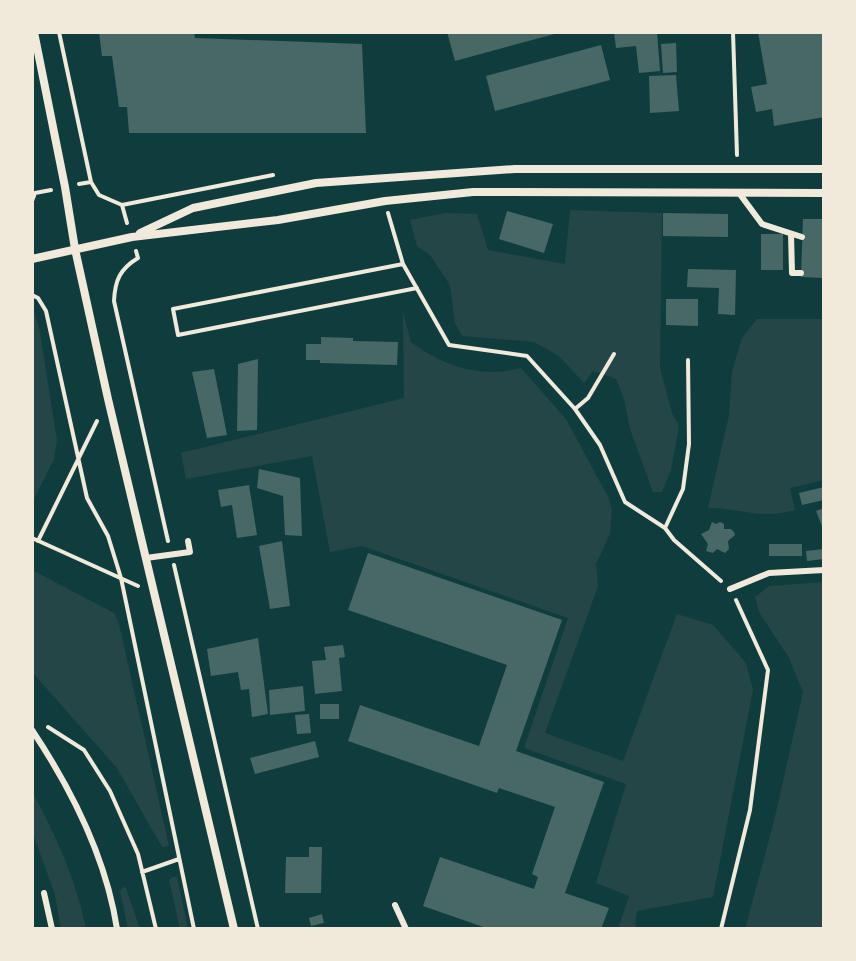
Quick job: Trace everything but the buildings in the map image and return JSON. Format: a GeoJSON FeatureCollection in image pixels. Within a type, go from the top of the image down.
{"type":"FeatureCollection","features":[{"type":"Feature","properties":{"kind":"street"},"geometry":{"type":"LineString","coordinates":[[34,32],[75,249],[108,399],[234,929]]}},
{"type":"Feature","properties":{"kind":"street"},"geometry":{"type":"LineString","coordinates":[[132,237],[193,208],[316,183],[515,169],[824,169]]}},
{"type":"Feature","properties":{"kind":"street"},"geometry":{"type":"LineString","coordinates":[[32,259],[132,237],[278,220],[385,201],[473,192],[824,193]]}},
{"type":"Feature","properties":{"kind":"lane"},"geometry":{"type":"LineString","coordinates":[[739,193],[762,224],[802,237]]}},
{"type":"Feature","properties":{"kind":"lane"},"geometry":{"type":"LineString","coordinates":[[791,234],[792,273],[801,273]]}},
{"type":"Feature","properties":{"kind":"lane"},"geometry":{"type":"LineString","coordinates":[[146,558],[190,552],[188,541]]}},
{"type":"Feature","properties":{"kind":"lane"},"geometry":{"type":"LineString","coordinates":[[730,589],[769,573],[824,570]]}},
{"type":"Feature","properties":{"kind":"lane"},"geometry":{"type":"LineString","coordinates":[[32,730],[61,775],[94,843],[117,929]]}},
{"type":"Feature","properties":{"kind":"lane"},"geometry":{"type":"LineString","coordinates":[[44,893],[52,929]]}},
{"type":"Feature","properties":{"kind":"lane"},"geometry":{"type":"LineString","coordinates":[[395,905],[406,929]]}},
{"type":"Feature","properties":{"kind":"path"},"geometry":{"type":"LineString","coordinates":[[59,32],[91,182],[99,195],[122,205],[138,258],[123,267],[114,287],[114,301],[258,929]]}},
{"type":"Feature","properties":{"kind":"path"},"geometry":{"type":"LineString","coordinates":[[733,32],[737,155]]}},
{"type":"Feature","properties":{"kind":"path"},"geometry":{"type":"LineString","coordinates":[[32,201],[35,193],[91,182]]}},
{"type":"Feature","properties":{"kind":"path"},"geometry":{"type":"LineString","coordinates":[[385,201],[403,264],[449,345],[527,356],[575,409],[600,445],[625,502],[665,528],[674,540],[730,589],[768,670],[750,810],[721,929]]}},
{"type":"Feature","properties":{"kind":"path"},"geometry":{"type":"LineString","coordinates":[[403,264],[173,309],[178,335],[417,288]]}},
{"type":"Feature","properties":{"kind":"path"},"geometry":{"type":"LineString","coordinates":[[32,295],[38,298],[46,311],[87,498],[108,536],[121,578],[194,929]]}},
{"type":"Feature","properties":{"kind":"path"},"geometry":{"type":"LineString","coordinates":[[575,409],[588,398],[614,354]]}},
{"type":"Feature","properties":{"kind":"path"},"geometry":{"type":"LineString","coordinates":[[665,528],[683,489],[689,444],[688,360]]}},
{"type":"Feature","properties":{"kind":"path"},"geometry":{"type":"LineString","coordinates":[[108,399],[35,540],[155,594]]}},
{"type":"Feature","properties":{"kind":"path"},"geometry":{"type":"LineString","coordinates":[[45,726],[84,750],[110,791],[138,854],[156,929]]}},
{"type":"Feature","properties":{"kind":"path"},"geometry":{"type":"LineString","coordinates":[[142,872],[179,859]]}},
{"type":"Feature","properties":{"kind":"shaded area"},"geometry":{"type":"Polygon","coordinates":[[[570,210],[662,213],[660,368],[672,413],[679,426],[671,470],[662,492],[653,492],[616,379],[593,371],[584,383],[559,356],[534,342],[462,336],[455,323],[450,285],[430,255],[417,246],[410,220],[445,213],[477,214],[488,250],[565,264],[570,210]]]}},
{"type":"Feature","properties":{"kind":"shaded area"},"geometry":{"type":"Polygon","coordinates":[[[32,305],[39,327],[57,440],[54,459],[32,503],[32,305]]]}},
{"type":"Feature","properties":{"kind":"shaded area"},"geometry":{"type":"Polygon","coordinates":[[[403,312],[411,342],[436,358],[477,371],[521,368],[566,419],[608,497],[612,510],[610,534],[596,564],[598,586],[545,733],[623,761],[677,614],[713,625],[746,663],[753,690],[713,897],[637,911],[635,929],[618,929],[629,896],[596,883],[626,784],[524,748],[568,618],[362,546],[330,552],[312,456],[186,479],[181,453],[404,398],[403,312]]]}},
{"type":"Feature","properties":{"kind":"shaded area"},"geometry":{"type":"Polygon","coordinates":[[[757,319],[824,319],[824,480],[790,488],[795,510],[783,513],[761,514],[708,508],[729,415],[732,372],[742,338],[757,319]]]}},
{"type":"Feature","properties":{"kind":"shaded area"},"geometry":{"type":"Polygon","coordinates":[[[32,570],[114,613],[169,846],[162,847],[117,768],[32,672],[32,570]]]}},
{"type":"Feature","properties":{"kind":"shaded area"},"geometry":{"type":"Polygon","coordinates":[[[824,582],[824,929],[745,929],[774,821],[803,692],[789,658],[759,612],[755,597],[769,586],[824,582]]]}},
{"type":"Feature","properties":{"kind":"shaded area"},"geometry":{"type":"Polygon","coordinates":[[[32,791],[64,858],[86,929],[61,929],[55,895],[32,831],[32,791]]]}},
{"type":"Feature","properties":{"kind":"shaded area"},"geometry":{"type":"Polygon","coordinates":[[[177,877],[188,929],[180,929],[169,880],[177,877]]]}},
{"type":"Feature","properties":{"kind":"shaded area"},"geometry":{"type":"Polygon","coordinates":[[[126,888],[140,929],[128,929],[120,891],[126,888]]]}}]}
